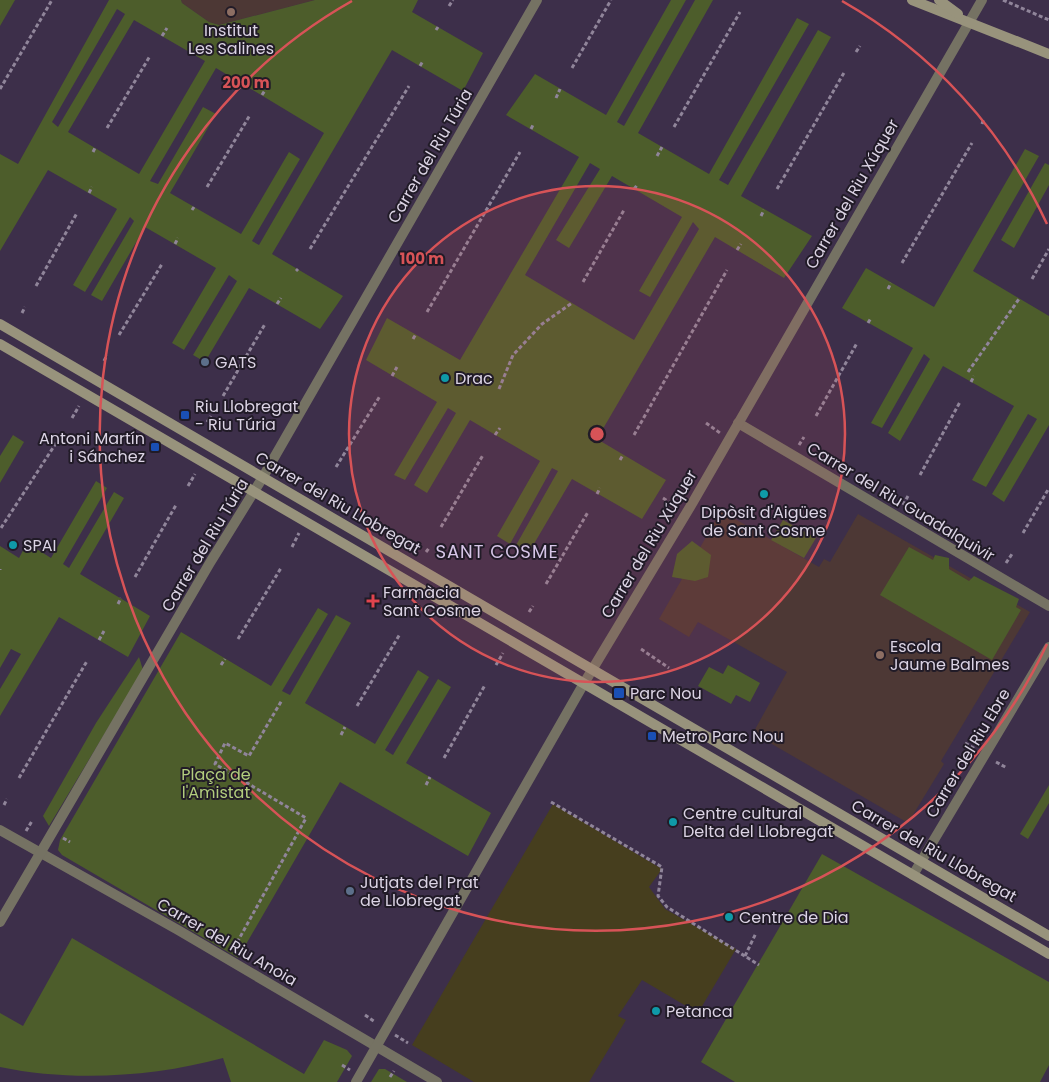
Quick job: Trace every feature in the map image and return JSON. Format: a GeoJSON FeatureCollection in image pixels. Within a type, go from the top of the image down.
{"type":"FeatureCollection","features":[{"type":"Feature","properties":{"kind":"street","name":"Carrer del Riu Túria"},"geometry":{"type":"LineString","coordinates":[[0,922],[39,853],[263,477],[537,0]]}},
{"type":"Feature","properties":{"kind":"street"},"geometry":{"type":"LineString","coordinates":[[912,0],[1049,54]]}},
{"type":"Feature","properties":{"kind":"street"},"geometry":{"type":"LineString","coordinates":[[939,0],[969,22]]}},
{"type":"Feature","properties":{"kind":"street","name":"Carrer del Riu Xúquer"},"geometry":{"type":"LineString","coordinates":[[356,1082],[583,685],[738,423],[982,0]]}},
{"type":"Feature","properties":{"kind":"street","name":"Carrer del Riu Llobregat"},"geometry":{"type":"LineString","coordinates":[[0,324],[1049,936]]}},
{"type":"Feature","properties":{"kind":"street","name":"Carrer del Riu Llobregat"},"geometry":{"type":"LineString","coordinates":[[0,344],[583,685],[1049,954]]}},
{"type":"Feature","properties":{"kind":"street","name":"Carrer del Riu Guadalquivir"},"geometry":{"type":"LineString","coordinates":[[738,423],[1049,606]]}},
{"type":"Feature","properties":{"kind":"street","name":"Carrer del Riu Ebre"},"geometry":{"type":"LineString","coordinates":[[913,875],[1045,661],[1049,647]]}},
{"type":"Feature","properties":{"kind":"street","name":"Carrer del Riu Anoia"},"geometry":{"type":"LineString","coordinates":[[0,830],[178,930],[437,1082]]}},
{"type":"Feature","properties":{"kind":"path"},"geometry":{"type":"LineString","coordinates":[[0,89],[52,0]]}},
{"type":"Feature","properties":{"kind":"path"},"geometry":{"type":"LineString","coordinates":[[449,6],[453,0]]}},
{"type":"Feature","properties":{"kind":"path"},"geometry":{"type":"LineString","coordinates":[[572,68],[610,0]]}},
{"type":"Feature","properties":{"kind":"path"},"geometry":{"type":"LineString","coordinates":[[1003,0],[1049,20]]}},
{"type":"Feature","properties":{"kind":"path"},"geometry":{"type":"LineString","coordinates":[[674,127],[740,12]]}},
{"type":"Feature","properties":{"kind":"path"},"geometry":{"type":"LineString","coordinates":[[162,36],[167,28]]}},
{"type":"Feature","properties":{"kind":"path"},"geometry":{"type":"LineString","coordinates":[[856,52],[860,46]]}},
{"type":"Feature","properties":{"kind":"path"},"geometry":{"type":"LineString","coordinates":[[108,128],[150,56]]}},
{"type":"Feature","properties":{"kind":"path"},"geometry":{"type":"LineString","coordinates":[[420,66],[423,61]]}},
{"type":"Feature","properties":{"kind":"path"},"geometry":{"type":"LineString","coordinates":[[776,189],[845,71]]}},
{"type":"Feature","properties":{"kind":"path"},"geometry":{"type":"LineString","coordinates":[[310,249],[409,86]]}},
{"type":"Feature","properties":{"kind":"path"},"geometry":{"type":"LineString","coordinates":[[262,95],[267,87]]}},
{"type":"Feature","properties":{"kind":"path"},"geometry":{"type":"LineString","coordinates":[[556,98],[560,89]]}},
{"type":"Feature","properties":{"kind":"path"},"geometry":{"type":"LineString","coordinates":[[207,187],[250,115]]}},
{"type":"Feature","properties":{"kind":"path"},"geometry":{"type":"LineString","coordinates":[[982,124],[984,118]]}},
{"type":"Feature","properties":{"kind":"path"},"geometry":{"type":"LineString","coordinates":[[531,129],[534,125]]}},
{"type":"Feature","properties":{"kind":"path"},"geometry":{"type":"LineString","coordinates":[[902,262],[972,143]]}},
{"type":"Feature","properties":{"kind":"path"},"geometry":{"type":"LineString","coordinates":[[657,156],[662,147]]}},
{"type":"Feature","properties":{"kind":"path"},"geometry":{"type":"LineString","coordinates":[[427,312],[520,152]]}},
{"type":"Feature","properties":{"kind":"path"},"geometry":{"type":"LineString","coordinates":[[634,189],[638,184]]}},
{"type":"Feature","properties":{"kind":"path"},"geometry":{"type":"LineString","coordinates":[[89,193],[92,187]]}},
{"type":"Feature","properties":{"kind":"path"},"geometry":{"type":"LineString","coordinates":[[583,282],[624,210]]}},
{"type":"Feature","properties":{"kind":"path"},"geometry":{"type":"LineString","coordinates":[[761,216],[764,210]]}},
{"type":"Feature","properties":{"kind":"path"},"geometry":{"type":"LineString","coordinates":[[36,286],[77,213]]}},
{"type":"Feature","properties":{"kind":"path"},"geometry":{"type":"LineString","coordinates":[[175,244],[178,238]]}},
{"type":"Feature","properties":{"kind":"path"},"geometry":{"type":"LineString","coordinates":[[737,250],[741,244]]}},
{"type":"Feature","properties":{"kind":"path"},"geometry":{"type":"LineString","coordinates":[[1032,279],[1049,250]]}},
{"type":"Feature","properties":{"kind":"path"},"geometry":{"type":"LineString","coordinates":[[119,335],[162,264]]}},
{"type":"Feature","properties":{"kind":"path"},"geometry":{"type":"LineString","coordinates":[[634,435],[727,270]]}},
{"type":"Feature","properties":{"kind":"path"},"geometry":{"type":"LineString","coordinates":[[888,289],[891,283]]}},
{"type":"Feature","properties":{"kind":"path"},"geometry":{"type":"LineString","coordinates":[[276,304],[280,298]]}},
{"type":"Feature","properties":{"kind":"path"},"geometry":{"type":"LineString","coordinates":[[968,372],[1019,299]]}},
{"type":"Feature","properties":{"kind":"path"},"geometry":{"type":"LineString","coordinates":[[499,389],[513,355],[542,324],[572,303]]}},
{"type":"Feature","properties":{"kind":"path"},"geometry":{"type":"LineString","coordinates":[[22,313],[25,307]]}},
{"type":"Feature","properties":{"kind":"path"},"geometry":{"type":"LineString","coordinates":[[868,323],[871,318]]}},
{"type":"Feature","properties":{"kind":"path"},"geometry":{"type":"LineString","coordinates":[[223,396],[265,324]]}},
{"type":"Feature","properties":{"kind":"path"},"geometry":{"type":"LineString","coordinates":[[413,339],[416,334]]}},
{"type":"Feature","properties":{"kind":"path"},"geometry":{"type":"LineString","coordinates":[[816,416],[857,343]]}},
{"type":"Feature","properties":{"kind":"path"},"geometry":{"type":"LineString","coordinates":[[104,361],[107,355]]}},
{"type":"Feature","properties":{"kind":"path"},"geometry":{"type":"LineString","coordinates":[[392,376],[397,367]]}},
{"type":"Feature","properties":{"kind":"path"},"geometry":{"type":"LineString","coordinates":[[971,382],[974,376]]}},
{"type":"Feature","properties":{"kind":"path"},"geometry":{"type":"LineString","coordinates":[[336,467],[380,396]]}},
{"type":"Feature","properties":{"kind":"path"},"geometry":{"type":"LineString","coordinates":[[920,475],[960,402]]}},
{"type":"Feature","properties":{"kind":"path"},"geometry":{"type":"LineString","coordinates":[[72,418],[79,406]]}},
{"type":"Feature","properties":{"kind":"path"},"geometry":{"type":"LineString","coordinates":[[207,422],[211,416]]}},
{"type":"Feature","properties":{"kind":"path"},"geometry":{"type":"LineString","coordinates":[[495,435],[500,428]]}},
{"type":"Feature","properties":{"kind":"path"},"geometry":{"type":"LineString","coordinates":[[0,528],[60,437]]}},
{"type":"Feature","properties":{"kind":"path"},"geometry":{"type":"LineString","coordinates":[[799,445],[804,437]]}},
{"type":"Feature","properties":{"kind":"path"},"geometry":{"type":"LineString","coordinates":[[441,527],[483,455]]}},
{"type":"Feature","properties":{"kind":"path"},"geometry":{"type":"LineString","coordinates":[[620,460],[623,455]]}},
{"type":"Feature","properties":{"kind":"path"},"geometry":{"type":"LineString","coordinates":[[188,486],[195,474]]}},
{"type":"Feature","properties":{"kind":"path"},"geometry":{"type":"LineString","coordinates":[[597,494],[600,488]]}},
{"type":"Feature","properties":{"kind":"path"},"geometry":{"type":"LineString","coordinates":[[1024,533],[1049,488]]}},
{"type":"Feature","properties":{"kind":"path"},"geometry":{"type":"LineString","coordinates":[[903,505],[908,496]]}},
{"type":"Feature","properties":{"kind":"path"},"geometry":{"type":"LineString","coordinates":[[135,577],[176,505]]}},
{"type":"Feature","properties":{"kind":"path"},"geometry":{"type":"LineString","coordinates":[[546,584],[588,512]]}},
{"type":"Feature","properties":{"kind":"path"},"geometry":{"type":"LineString","coordinates":[[292,547],[299,533]]}},
{"type":"Feature","properties":{"kind":"path"},"geometry":{"type":"LineString","coordinates":[[426,552],[429,548]]}},
{"type":"Feature","properties":{"kind":"path"},"geometry":{"type":"LineString","coordinates":[[1006,563],[1012,554]]}},
{"type":"Feature","properties":{"kind":"path"},"geometry":{"type":"LineString","coordinates":[[238,639],[282,568]]}},
{"type":"Feature","properties":{"kind":"path"},"geometry":{"type":"LineString","coordinates":[[118,604],[121,598]]}},
{"type":"Feature","properties":{"kind":"path"},"geometry":{"type":"LineString","coordinates":[[411,614],[418,603]]}},
{"type":"Feature","properties":{"kind":"path"},"geometry":{"type":"LineString","coordinates":[[529,612],[532,606]]}},
{"type":"Feature","properties":{"kind":"path"},"geometry":{"type":"LineString","coordinates":[[99,640],[104,631]]}},
{"type":"Feature","properties":{"kind":"path"},"geometry":{"type":"LineString","coordinates":[[357,706],[400,634]]}},
{"type":"Feature","properties":{"kind":"path"},"geometry":{"type":"LineString","coordinates":[[641,649],[669,668]]}},
{"type":"Feature","properties":{"kind":"path"},"geometry":{"type":"LineString","coordinates":[[496,665],[503,653]]}},
{"type":"Feature","properties":{"kind":"path"},"geometry":{"type":"LineString","coordinates":[[221,665],[225,659]]}},
{"type":"Feature","properties":{"kind":"path"},"geometry":{"type":"LineString","coordinates":[[19,778],[86,661]]}},
{"type":"Feature","properties":{"kind":"path"},"geometry":{"type":"LineString","coordinates":[[444,758],[485,685]]}},
{"type":"Feature","properties":{"kind":"path"},"geometry":{"type":"LineString","coordinates":[[233,948],[306,818],[215,764],[225,743],[249,756],[282,700]]}},
{"type":"Feature","properties":{"kind":"path"},"geometry":{"type":"LineString","coordinates":[[341,735],[345,727]]}},
{"type":"Feature","properties":{"kind":"path"},"geometry":{"type":"LineString","coordinates":[[426,785],[430,777]]}},
{"type":"Feature","properties":{"kind":"path"},"geometry":{"type":"LineString","coordinates":[[4,805],[7,799]]}},
{"type":"Feature","properties":{"kind":"path"},"geometry":{"type":"LineString","coordinates":[[551,802],[662,867],[658,884],[658,896],[667,907],[759,965]]}},
{"type":"Feature","properties":{"kind":"path"},"geometry":{"type":"LineString","coordinates":[[745,956],[756,933]]}},
{"type":"Feature","properties":{"kind":"shaded area","name":"Institut Les Salines"},"geometry":{"type":"Polygon","coordinates":[[[181,0],[315,0],[219,25],[209,22],[182,3],[181,0]]]}},
{"type":"Feature","properties":{"kind":"shaded area","name":"Escola Jaume Balmes"},"geometry":{"type":"Polygon","coordinates":[[[721,511],[819,567],[824,559],[830,562],[858,514],[1030,612],[941,761],[944,764],[908,823],[753,733],[787,672],[698,622],[689,637],[659,619],[721,511]]]}},
{"type":"Feature","properties":{"kind":"green space"},"geometry":{"type":"Polygon","coordinates":[[[0,0],[15,0],[0,26],[0,0]]]}},
{"type":"Feature","properties":{"kind":"green space"},"geometry":{"type":"Polygon","coordinates":[[[109,0],[181,0],[182,3],[209,22],[219,25],[315,0],[418,0],[412,12],[483,53],[463,91],[392,50],[272,254],[343,296],[320,329],[249,288],[205,362],[193,355],[237,281],[229,275],[184,350],[172,343],[216,268],[145,227],[102,301],[91,295],[134,221],[130,217],[85,292],[73,285],[117,209],[48,170],[0,251],[0,154],[18,164],[109,0]],[[117,9],[52,122],[58,127],[125,14],[117,9]],[[134,20],[68,132],[139,174],[205,61],[134,20]],[[216,68],[150,181],[158,184],[203,107],[216,114],[170,193],[241,234],[289,152],[300,159],[252,241],[259,245],[324,133],[216,68]]]}},
{"type":"Feature","properties":{"kind":"green space"},"geometry":{"type":"Polygon","coordinates":[[[671,0],[686,0],[617,122],[624,126],[695,0],[713,0],[638,133],[709,174],[797,18],[809,24],[719,180],[728,185],[818,30],[831,37],[741,196],[812,236],[784,278],[715,237],[597,439],[666,480],[642,519],[572,479],[528,554],[515,547],[558,471],[552,468],[510,544],[497,536],[540,461],[470,420],[427,493],[414,485],[456,413],[448,408],[405,480],[394,475],[437,402],[366,360],[387,318],[460,360],[579,157],[506,115],[535,74],[606,115],[671,0]],[[590,163],[525,275],[634,340],[699,229],[693,222],[650,297],[639,291],[682,217],[612,176],[569,248],[556,240],[600,169],[590,163]]]}},
{"type":"Feature","properties":{"kind":"green space"},"geometry":{"type":"Polygon","coordinates":[[[1025,149],[1039,156],[973,271],[1049,316],[1049,425],[1004,502],[992,494],[1037,419],[1028,414],[986,487],[972,480],[1014,406],[943,366],[900,441],[888,433],[930,359],[924,354],[882,428],[871,423],[913,348],[842,308],[866,268],[934,307],[1025,149]]]}},
{"type":"Feature","properties":{"kind":"green space"},"geometry":{"type":"Polygon","coordinates":[[[1045,163],[1049,165],[1049,185],[1014,248],[1001,240],[1045,163]]]}},
{"type":"Feature","properties":{"kind":"green space"},"geometry":{"type":"Polygon","coordinates":[[[13,435],[24,442],[0,483],[0,456],[13,435]]]}},
{"type":"Feature","properties":{"kind":"green space"},"geometry":{"type":"Polygon","coordinates":[[[96,481],[107,488],[63,564],[69,568],[114,492],[124,498],[80,574],[150,616],[128,657],[59,617],[0,716],[0,689],[21,654],[11,649],[0,668],[0,546],[19,558],[27,543],[51,558],[96,481]]]}},
{"type":"Feature","properties":{"kind":"green space"},"geometry":{"type":"Polygon","coordinates":[[[783,520],[816,538],[804,558],[771,540],[783,520]]]}},
{"type":"Feature","properties":{"kind":"green space"},"geometry":{"type":"Polygon","coordinates":[[[692,541],[711,555],[708,577],[695,581],[672,577],[677,554],[692,541]]]}},
{"type":"Feature","properties":{"kind":"green space"},"geometry":{"type":"Polygon","coordinates":[[[909,547],[933,560],[935,555],[949,558],[949,569],[969,581],[974,576],[1019,599],[1016,607],[1021,610],[992,660],[880,595],[909,547]]]}},
{"type":"Feature","properties":{"kind":"green space","name":"Plaça de l'Amistat"},"geometry":{"type":"Polygon","coordinates":[[[318,608],[328,614],[282,691],[290,695],[336,615],[351,623],[305,703],[375,744],[418,670],[429,677],[385,750],[393,755],[438,679],[451,687],[406,763],[491,813],[468,856],[340,782],[238,958],[62,855],[58,850],[60,840],[181,632],[271,686],[318,608]]]}},
{"type":"Feature","properties":{"kind":"green space"},"geometry":{"type":"Polygon","coordinates":[[[139,657],[143,670],[49,826],[43,816],[96,723],[139,657]]]}},
{"type":"Feature","properties":{"kind":"green space"},"geometry":{"type":"Polygon","coordinates":[[[728,665],[760,683],[750,702],[736,695],[731,704],[698,686],[709,667],[723,674],[728,665]]]}},
{"type":"Feature","properties":{"kind":"green space"},"geometry":{"type":"Polygon","coordinates":[[[1049,785],[1049,803],[1028,839],[1020,834],[1049,785]]]}},
{"type":"Feature","properties":{"kind":"green space"},"geometry":{"type":"Polygon","coordinates":[[[822,854],[1049,982],[1049,1065],[1040,1082],[735,1082],[701,1062],[822,854]]]}},
{"type":"Feature","properties":{"kind":"green space"},"geometry":{"type":"Polygon","coordinates":[[[72,938],[304,1074],[324,1040],[347,1050],[352,1056],[337,1082],[231,1082],[223,1058],[169,1070],[112,1075],[55,1075],[0,1067],[0,1013],[23,1026],[72,938]]]}},
{"type":"Feature","properties":{"kind":"green space"},"geometry":{"type":"Polygon","coordinates":[[[379,1069],[385,1069],[407,1082],[371,1082],[379,1069]]]}},
{"type":"Feature","properties":{"kind":"sand"},"geometry":{"type":"Polygon","coordinates":[[[553,804],[662,869],[649,887],[665,909],[736,949],[698,1013],[642,980],[618,1016],[626,1020],[589,1082],[474,1082],[412,1045],[553,804]]]}},
{"type":"Feature","properties":{"kind":"place","name":"Institut Les Salines"},"geometry":{"type":"Point","coordinates":[231,12]}},
{"type":"Feature","properties":{"kind":"place","name":"GATS"},"geometry":{"type":"Point","coordinates":[205,362]}},
{"type":"Feature","properties":{"kind":"place","name":"Drac"},"geometry":{"type":"Point","coordinates":[445,378]}},
{"type":"Feature","properties":{"kind":"place","name":"Riu Llobregat - Riu Túria"},"geometry":{"type":"Point","coordinates":[185,415]}},
{"type":"Feature","properties":{"kind":"place","name":"Antoni Martín i Sánchez"},"geometry":{"type":"Point","coordinates":[155,447]}},
{"type":"Feature","properties":{"kind":"place","name":"Dipòsit d'Aigües de Sant Cosme"},"geometry":{"type":"Point","coordinates":[764,494]}},
{"type":"Feature","properties":{"kind":"place","name":"SPAI"},"geometry":{"type":"Point","coordinates":[13,545]}},
{"type":"Feature","properties":{"kind":"place","name":"Farmàcia Sant Cosme"},"geometry":{"type":"Point","coordinates":[373,601]}},
{"type":"Feature","properties":{"kind":"place","name":"Escola Jaume Balmes"},"geometry":{"type":"Point","coordinates":[880,655]}},
{"type":"Feature","properties":{"kind":"place","name":"Parc Nou"},"geometry":{"type":"Point","coordinates":[619,693]}},
{"type":"Feature","properties":{"kind":"place","name":"Metro Parc Nou"},"geometry":{"type":"Point","coordinates":[652,736]}},
{"type":"Feature","properties":{"kind":"place","name":"Centre cultural Delta del Llobregat"},"geometry":{"type":"Point","coordinates":[673,822]}},
{"type":"Feature","properties":{"kind":"place","name":"Jutjats del Prat de Llobregat"},"geometry":{"type":"Point","coordinates":[350,891]}},
{"type":"Feature","properties":{"kind":"place","name":"Centre de Dia"},"geometry":{"type":"Point","coordinates":[729,917]}},
{"type":"Feature","properties":{"kind":"place","name":"Petanca"},"geometry":{"type":"Point","coordinates":[656,1011]}},
{"type":"Feature","properties":{"kind":"district","name":"SANT COSME"},"geometry":{"type":"Point","coordinates":[497,551]}}]}
